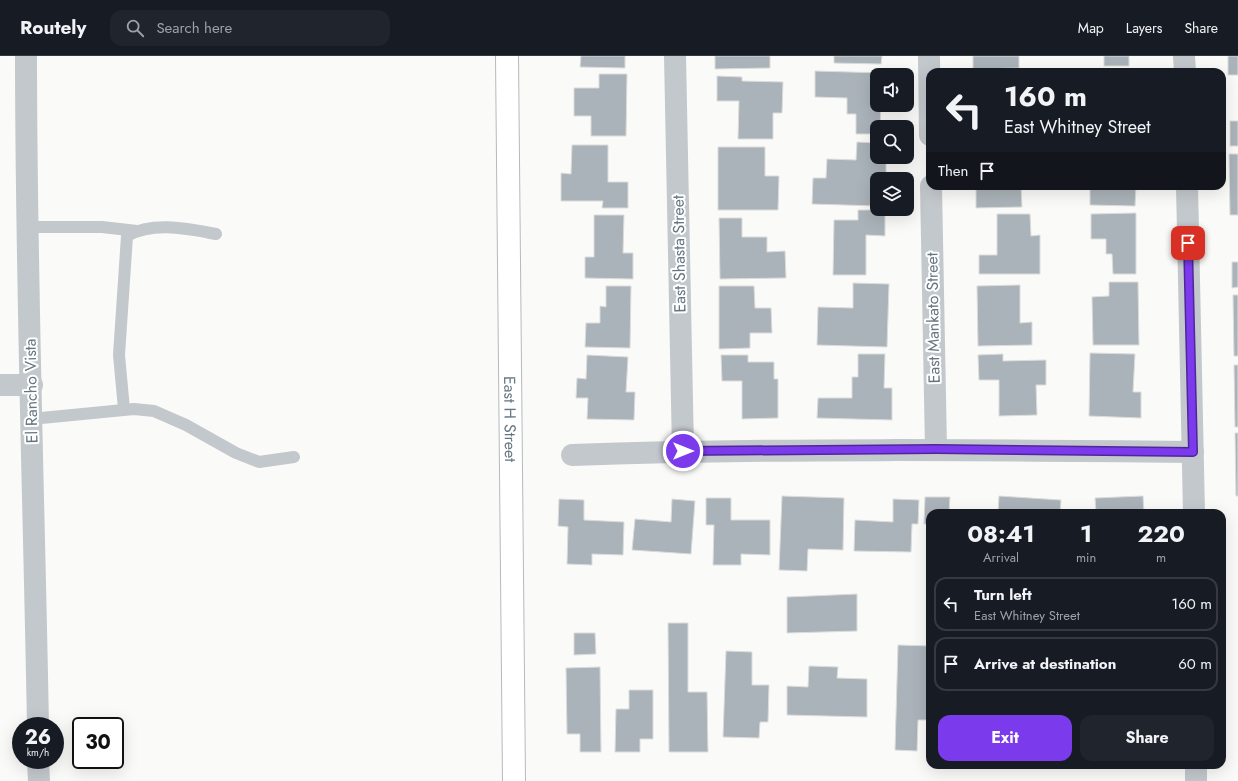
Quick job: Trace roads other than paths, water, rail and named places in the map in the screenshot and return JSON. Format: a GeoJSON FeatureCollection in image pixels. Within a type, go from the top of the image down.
{"type":"FeatureCollection","features":[{"type":"Feature","properties":{"kind":"main road","name":"East H Street"},"geometry":{"type":"LineString","coordinates":[[507,56],[514,781]]}},
{"type":"Feature","properties":{"kind":"street","name":"El Rancho Vista"},"geometry":{"type":"LineString","coordinates":[[26,56],[26,227],[32,385],[31,419],[38,717]]}},
{"type":"Feature","properties":{"kind":"street","name":"East Shasta Street"},"geometry":{"type":"LineString","coordinates":[[675,56],[683,451]]}},
{"type":"Feature","properties":{"kind":"street"},"geometry":{"type":"LineString","coordinates":[[929,56],[929,68]]}},
{"type":"Feature","properties":{"kind":"street"},"geometry":{"type":"LineString","coordinates":[[1184,56],[1185,68]]}},
{"type":"Feature","properties":{"kind":"street","name":"East Mankato Street"},"geometry":{"type":"LineString","coordinates":[[931,190],[936,449]]}},
{"type":"Feature","properties":{"kind":"street"},"geometry":{"type":"LineString","coordinates":[[1187,190],[1194,509]]}},
{"type":"Feature","properties":{"kind":"street"},"geometry":{"type":"LineString","coordinates":[[0,385],[32,385]]}},
{"type":"Feature","properties":{"kind":"street"},"geometry":{"type":"LineString","coordinates":[[572,455],[683,451],[936,449],[1193,452]]}},
{"type":"Feature","properties":{"kind":"street"},"geometry":{"type":"LineString","coordinates":[[38,769],[39,781]]}},
{"type":"Feature","properties":{"kind":"street"},"geometry":{"type":"LineString","coordinates":[[1196,769],[1196,781]]}},
{"type":"Feature","properties":{"kind":"lane"},"geometry":{"type":"LineString","coordinates":[[26,227],[102,227],[137,231],[179,227],[216,234]]}},
{"type":"Feature","properties":{"kind":"lane"},"geometry":{"type":"LineString","coordinates":[[124,410],[119,355],[124,261],[127,236],[137,231]]}},
{"type":"Feature","properties":{"kind":"lane"},"geometry":{"type":"LineString","coordinates":[[31,419],[134,409],[154,411],[186,426],[236,453],[259,462],[294,457]]}}]}
